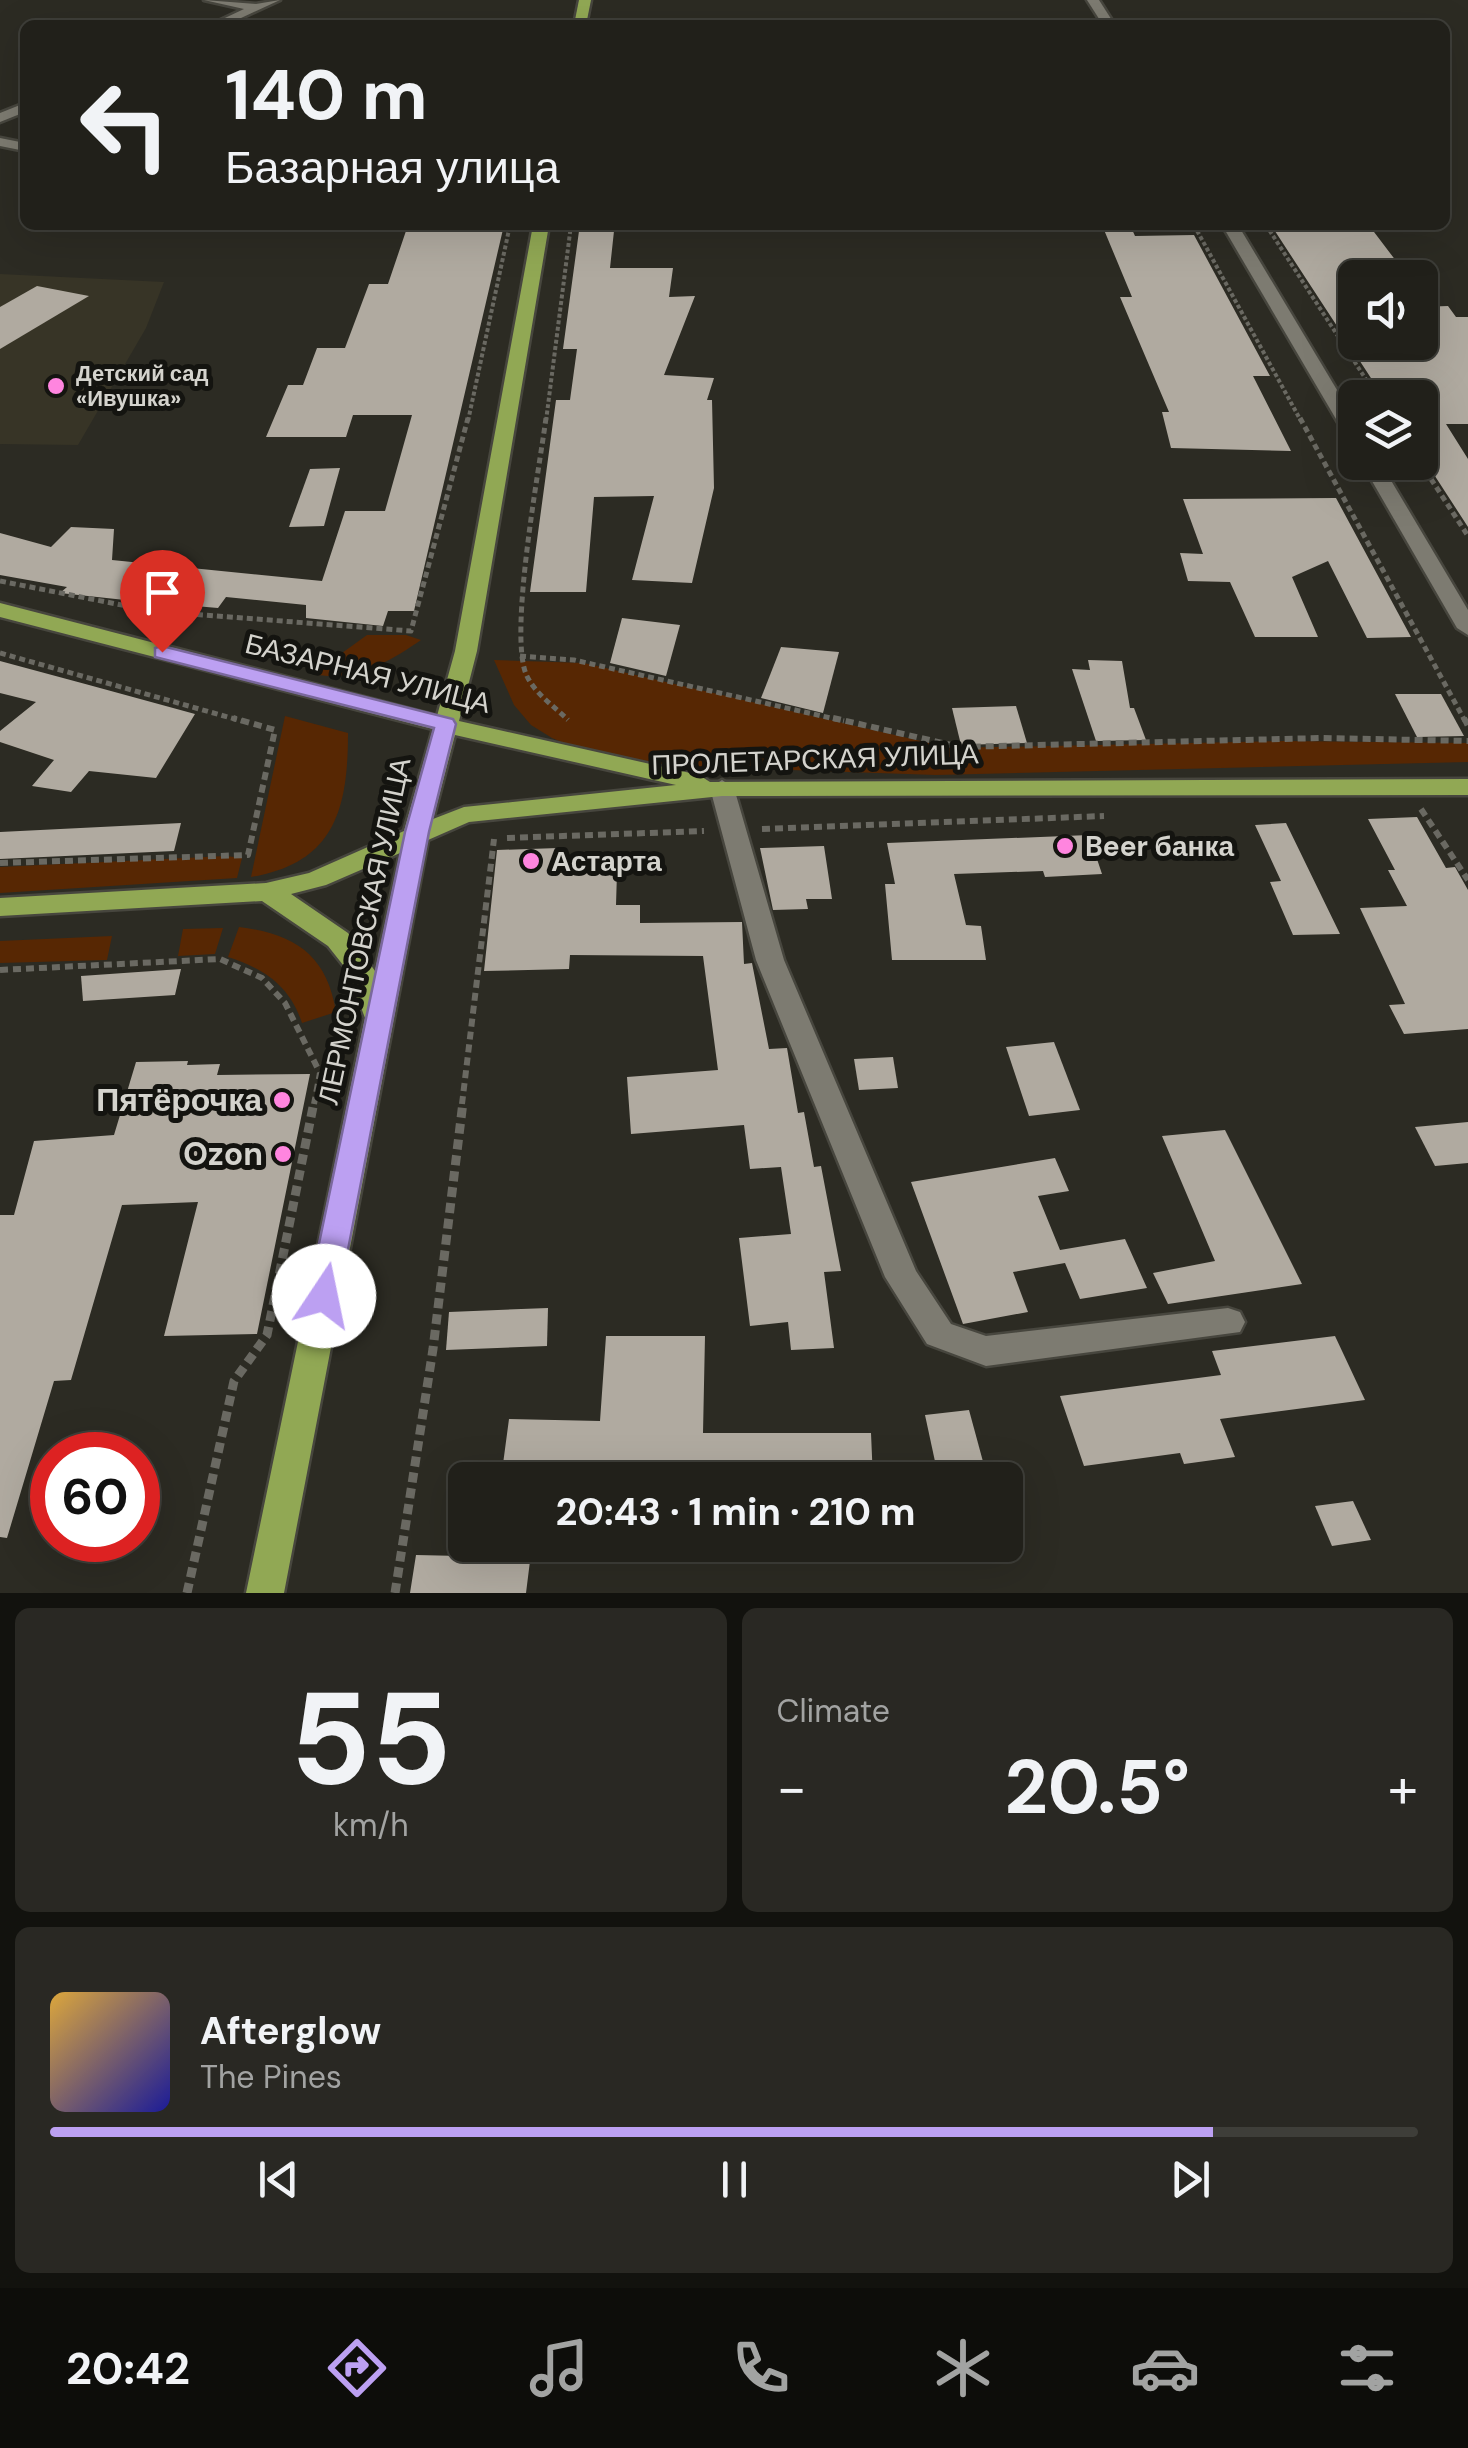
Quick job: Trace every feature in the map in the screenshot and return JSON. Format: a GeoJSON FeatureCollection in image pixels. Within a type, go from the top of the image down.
{"type":"FeatureCollection","features":[{"type":"Feature","properties":{"kind":"main road","name":"ЛЕРМОНТОВСКАЯ УЛИЦА"},"geometry":{"type":"LineString","coordinates":[[265,1593],[417,832],[466,651],[540,230]]}},
{"type":"Feature","properties":{"kind":"main road","name":"БАЗАРНАЯ УЛИЦА"},"geometry":{"type":"LineString","coordinates":[[0,610],[446,724],[722,788]]}},
{"type":"Feature","properties":{"kind":"main road","name":"ПРОЛЕТАРСКАЯ УЛИЦА"},"geometry":{"type":"LineString","coordinates":[[0,908],[266,892],[317,879],[417,832],[464,815],[521,806],[722,788],[1467,789]]}},
{"type":"Feature","properties":{"kind":"main road"},"geometry":{"type":"LineString","coordinates":[[266,892],[320,924],[349,949],[366,972],[379,1020]]}},
{"type":"Feature","properties":{"kind":"street"},"geometry":{"type":"LineString","coordinates":[[210,0],[257,7]]}},
{"type":"Feature","properties":{"kind":"street"},"geometry":{"type":"LineString","coordinates":[[227,20],[274,0]]}},
{"type":"Feature","properties":{"kind":"street"},"geometry":{"type":"LineString","coordinates":[[1233,230],[1338,407]]}},
{"type":"Feature","properties":{"kind":"street"},"geometry":{"type":"LineString","coordinates":[[1381,480],[1468,628]]}},
{"type":"Feature","properties":{"kind":"street"},"geometry":{"type":"LineString","coordinates":[[722,788],[770,960],[902,1277],[939,1334],[986,1350],[1228,1322]]}},
{"type":"Feature","properties":{"kind":"path"},"geometry":{"type":"LineString","coordinates":[[0,581],[158,610],[345,631],[411,631],[455,479],[509,230]]}},
{"type":"Feature","properties":{"kind":"path"},"geometry":{"type":"LineString","coordinates":[[568,720],[528,680],[520,656],[526,633],[524,586],[570,230]]}},
{"type":"Feature","properties":{"kind":"path"},"geometry":{"type":"LineString","coordinates":[[1197,230],[1468,726]]}},
{"type":"Feature","properties":{"kind":"path"},"geometry":{"type":"LineString","coordinates":[[1269,230],[1366,380]]}},
{"type":"Feature","properties":{"kind":"path"},"geometry":{"type":"LineString","coordinates":[[1432,480],[1468,536]]}},
{"type":"Feature","properties":{"kind":"path"},"geometry":{"type":"LineString","coordinates":[[0,653],[275,730],[248,855],[215,852],[0,863]]}},
{"type":"Feature","properties":{"kind":"path"},"geometry":{"type":"LineString","coordinates":[[520,656],[574,660],[960,747],[1322,738],[1468,741]]}},
{"type":"Feature","properties":{"kind":"path"},"geometry":{"type":"LineString","coordinates":[[0,970],[220,959],[240,965],[286,998],[300,1040],[320,1073],[266,1334],[234,1381],[187,1593]]}},
{"type":"Feature","properties":{"kind":"shaded area","name":"Детский сад «Ивушка»"},"geometry":{"type":"Polygon","coordinates":[[[0,274],[164,282],[146,328],[78,445],[0,444],[0,274]]]}},
{"type":"Feature","properties":{"kind":"shaded area"},"geometry":{"type":"Polygon","coordinates":[[[367,635],[406,635],[421,640],[370,669],[343,676],[313,674],[367,635]]]}},
{"type":"Feature","properties":{"kind":"shaded area"},"geometry":{"type":"Polygon","coordinates":[[[494,660],[584,663],[951,748],[1285,741],[1468,743],[1468,762],[936,775],[674,766],[576,748],[552,738],[531,725],[514,705],[494,660]]]}},
{"type":"Feature","properties":{"kind":"shaded area"},"geometry":{"type":"Polygon","coordinates":[[[285,716],[348,733],[345,786],[331,829],[318,846],[279,870],[251,877],[285,716]]]}},
{"type":"Feature","properties":{"kind":"shaded area"},"geometry":{"type":"Polygon","coordinates":[[[242,858],[237,878],[0,893],[0,867],[242,858]]]}},
{"type":"Feature","properties":{"kind":"shaded area"},"geometry":{"type":"Polygon","coordinates":[[[239,927],[277,935],[305,951],[325,976],[336,1012],[302,1023],[283,989],[253,967],[228,957],[239,927]]]}},
{"type":"Feature","properties":{"kind":"shaded area"},"geometry":{"type":"Polygon","coordinates":[[[223,928],[215,954],[178,956],[183,929],[223,928]]]}},
{"type":"Feature","properties":{"kind":"shaded area"},"geometry":{"type":"Polygon","coordinates":[[[112,936],[107,960],[0,963],[0,941],[112,936]]]}},
{"type":"Feature","properties":{"kind":"building"},"geometry":{"type":"Polygon","coordinates":[[[406,230],[503,230],[414,611],[388,611],[383,626],[306,618],[306,605],[226,597],[218,608],[125,600],[60,593],[67,587],[0,575],[0,533],[51,547],[71,527],[114,529],[112,560],[322,581],[345,511],[385,511],[412,415],[353,415],[346,437],[266,437],[288,385],[303,385],[317,348],[345,348],[369,284],[388,284],[406,230]]]}},
{"type":"Feature","properties":{"kind":"building"},"geometry":{"type":"Polygon","coordinates":[[[1104,230],[1132,230],[1135,236],[1194,235],[1270,376],[1253,376],[1291,451],[1171,448],[1162,412],[1169,412],[1120,297],[1132,297],[1104,230]]]}},
{"type":"Feature","properties":{"kind":"building"},"geometry":{"type":"Polygon","coordinates":[[[1274,230],[1373,230],[1395,260],[1338,260],[1338,328],[1274,230]]]}},
{"type":"Feature","properties":{"kind":"building"},"geometry":{"type":"Polygon","coordinates":[[[579,231],[614,231],[610,268],[673,268],[669,297],[695,296],[664,375],[714,378],[707,400],[712,400],[714,488],[692,583],[632,580],[654,496],[594,497],[586,592],[530,592],[556,400],[570,400],[577,349],[563,349],[579,231]]]}},
{"type":"Feature","properties":{"kind":"building"},"geometry":{"type":"Polygon","coordinates":[[[37,286],[89,296],[0,349],[0,307],[37,286]]]}},
{"type":"Feature","properties":{"kind":"building"},"geometry":{"type":"Polygon","coordinates":[[[1438,306],[1448,306],[1456,317],[1468,317],[1468,424],[1446,424],[1468,459],[1468,527],[1438,480],[1438,380],[1372,380],[1359,360],[1438,360],[1438,306]]]}},
{"type":"Feature","properties":{"kind":"building"},"geometry":{"type":"Polygon","coordinates":[[[340,468],[324,526],[289,527],[310,469],[340,468]]]}},
{"type":"Feature","properties":{"kind":"building"},"geometry":{"type":"Polygon","coordinates":[[[1336,498],[1411,637],[1367,638],[1328,561],[1292,577],[1318,637],[1255,637],[1230,582],[1188,581],[1180,553],[1203,554],[1183,499],[1336,498]]]}},
{"type":"Feature","properties":{"kind":"building"},"geometry":{"type":"Polygon","coordinates":[[[622,618],[680,625],[666,676],[610,663],[622,618]]]}},
{"type":"Feature","properties":{"kind":"building"},"geometry":{"type":"Polygon","coordinates":[[[781,647],[839,652],[823,713],[761,698],[781,647]]]}},
{"type":"Feature","properties":{"kind":"building"},"geometry":{"type":"Polygon","coordinates":[[[1088,660],[1122,661],[1130,708],[1134,708],[1146,740],[1096,741],[1072,669],[1090,670],[1088,660]]]}},
{"type":"Feature","properties":{"kind":"building"},"geometry":{"type":"Polygon","coordinates":[[[0,661],[195,714],[156,778],[89,771],[71,792],[32,786],[54,760],[0,742],[0,731],[36,702],[0,693],[0,661]]]}},
{"type":"Feature","properties":{"kind":"building"},"geometry":{"type":"Polygon","coordinates":[[[1395,694],[1441,694],[1464,736],[1417,737],[1395,694]]]}},
{"type":"Feature","properties":{"kind":"building"},"geometry":{"type":"Polygon","coordinates":[[[1016,706],[1027,743],[961,745],[952,708],[1016,706]]]}},
{"type":"Feature","properties":{"kind":"building"},"geometry":{"type":"Polygon","coordinates":[[[1417,817],[1446,868],[1455,867],[1468,890],[1468,1029],[1404,1034],[1389,1005],[1405,1004],[1360,908],[1407,906],[1388,870],[1395,870],[1368,819],[1417,817]]]}},
{"type":"Feature","properties":{"kind":"building"},"geometry":{"type":"Polygon","coordinates":[[[181,823],[174,851],[0,859],[0,832],[181,823]]]}},
{"type":"Feature","properties":{"kind":"building"},"geometry":{"type":"Polygon","coordinates":[[[1286,823],[1340,934],[1293,935],[1270,882],[1281,881],[1255,825],[1286,823]]]}},
{"type":"Feature","properties":{"kind":"building"},"geometry":{"type":"Polygon","coordinates":[[[1089,835],[1102,874],[954,874],[966,925],[981,926],[986,960],[892,960],[885,884],[895,884],[887,843],[1089,835]]]}},
{"type":"Feature","properties":{"kind":"building"},"geometry":{"type":"Polygon","coordinates":[[[824,846],[832,899],[806,899],[808,909],[773,910],[760,848],[824,846]]]}},
{"type":"Feature","properties":{"kind":"building"},"geometry":{"type":"Polygon","coordinates":[[[558,848],[558,873],[617,872],[616,905],[640,905],[640,923],[742,922],[744,964],[752,963],[769,1049],[787,1048],[798,1113],[804,1112],[814,1167],[821,1166],[841,1271],[824,1272],[834,1348],[791,1350],[788,1322],[750,1326],[739,1238],[791,1234],[781,1167],[750,1169],[744,1125],[631,1134],[627,1077],[718,1070],[703,956],[570,955],[569,969],[484,971],[497,850],[558,848]]]}},
{"type":"Feature","properties":{"kind":"building"},"geometry":{"type":"Polygon","coordinates":[[[181,969],[175,995],[83,1001],[81,976],[181,969]]]}},
{"type":"Feature","properties":{"kind":"building"},"geometry":{"type":"Polygon","coordinates":[[[1054,1042],[1080,1110],[1029,1116],[1006,1047],[1054,1042]]]}},
{"type":"Feature","properties":{"kind":"building"},"geometry":{"type":"Polygon","coordinates":[[[893,1057],[898,1088],[859,1090],[854,1059],[893,1057]]]}},
{"type":"Feature","properties":{"kind":"building"},"geometry":{"type":"Polygon","coordinates":[[[136,1062],[220,1064],[217,1075],[310,1074],[257,1334],[164,1336],[198,1202],[122,1205],[71,1380],[54,1381],[39,1432],[30,1432],[30,1461],[7,1538],[0,1537],[0,1215],[14,1215],[34,1141],[114,1135],[136,1062]]]}},
{"type":"Feature","properties":{"kind":"building"},"geometry":{"type":"Polygon","coordinates":[[[1468,1122],[1468,1163],[1435,1166],[1415,1127],[1468,1122]]]}},
{"type":"Feature","properties":{"kind":"building"},"geometry":{"type":"Polygon","coordinates":[[[1225,1130],[1302,1284],[1168,1304],[1153,1273],[1215,1261],[1162,1136],[1225,1130]]]}},
{"type":"Feature","properties":{"kind":"building"},"geometry":{"type":"Polygon","coordinates":[[[1055,1158],[1069,1191],[1038,1196],[1060,1250],[1125,1239],[1147,1288],[1080,1299],[1065,1263],[1013,1272],[1028,1312],[963,1324],[911,1182],[1055,1158]]]}},
{"type":"Feature","properties":{"kind":"building"},"geometry":{"type":"Polygon","coordinates":[[[548,1308],[547,1346],[446,1350],[449,1312],[548,1308]]]}},
{"type":"Feature","properties":{"kind":"building"},"geometry":{"type":"Polygon","coordinates":[[[606,1336],[705,1336],[703,1433],[871,1433],[872,1462],[503,1462],[509,1419],[600,1421],[606,1336]]]}},
{"type":"Feature","properties":{"kind":"building"},"geometry":{"type":"Polygon","coordinates":[[[1335,1336],[1365,1400],[1220,1419],[1235,1457],[1184,1464],[1180,1453],[1084,1466],[1060,1396],[1221,1375],[1212,1351],[1335,1336]]]}},
{"type":"Feature","properties":{"kind":"building"},"geometry":{"type":"Polygon","coordinates":[[[969,1410],[983,1462],[935,1462],[925,1415],[969,1410]]]}},
{"type":"Feature","properties":{"kind":"building"},"geometry":{"type":"Polygon","coordinates":[[[1353,1501],[1371,1540],[1332,1546],[1315,1506],[1353,1501]]]}},
{"type":"Feature","properties":{"kind":"building"},"geometry":{"type":"Polygon","coordinates":[[[416,1555],[448,1556],[448,1562],[530,1562],[526,1593],[410,1593],[416,1555]]]}},
{"type":"Feature","properties":{"kind":"place","name":"Детский сад «Ивушка»"},"geometry":{"type":"Point","coordinates":[56,386]}},
{"type":"Feature","properties":{"kind":"place","name":"Beer банка"},"geometry":{"type":"Point","coordinates":[1065,846]}},
{"type":"Feature","properties":{"kind":"place","name":"Астарта"},"geometry":{"type":"Point","coordinates":[531,861]}},
{"type":"Feature","properties":{"kind":"place","name":"Пятёрочка"},"geometry":{"type":"Point","coordinates":[282,1100]}},
{"type":"Feature","properties":{"kind":"place","name":"Ozon"},"geometry":{"type":"Point","coordinates":[283,1154]}},
{"type":"Feature","properties":{"kind":"route"},"geometry":{"type":"LineString","coordinates":[[162,652],[362,706],[446,724],[417,832],[324,1296]]}}]}
